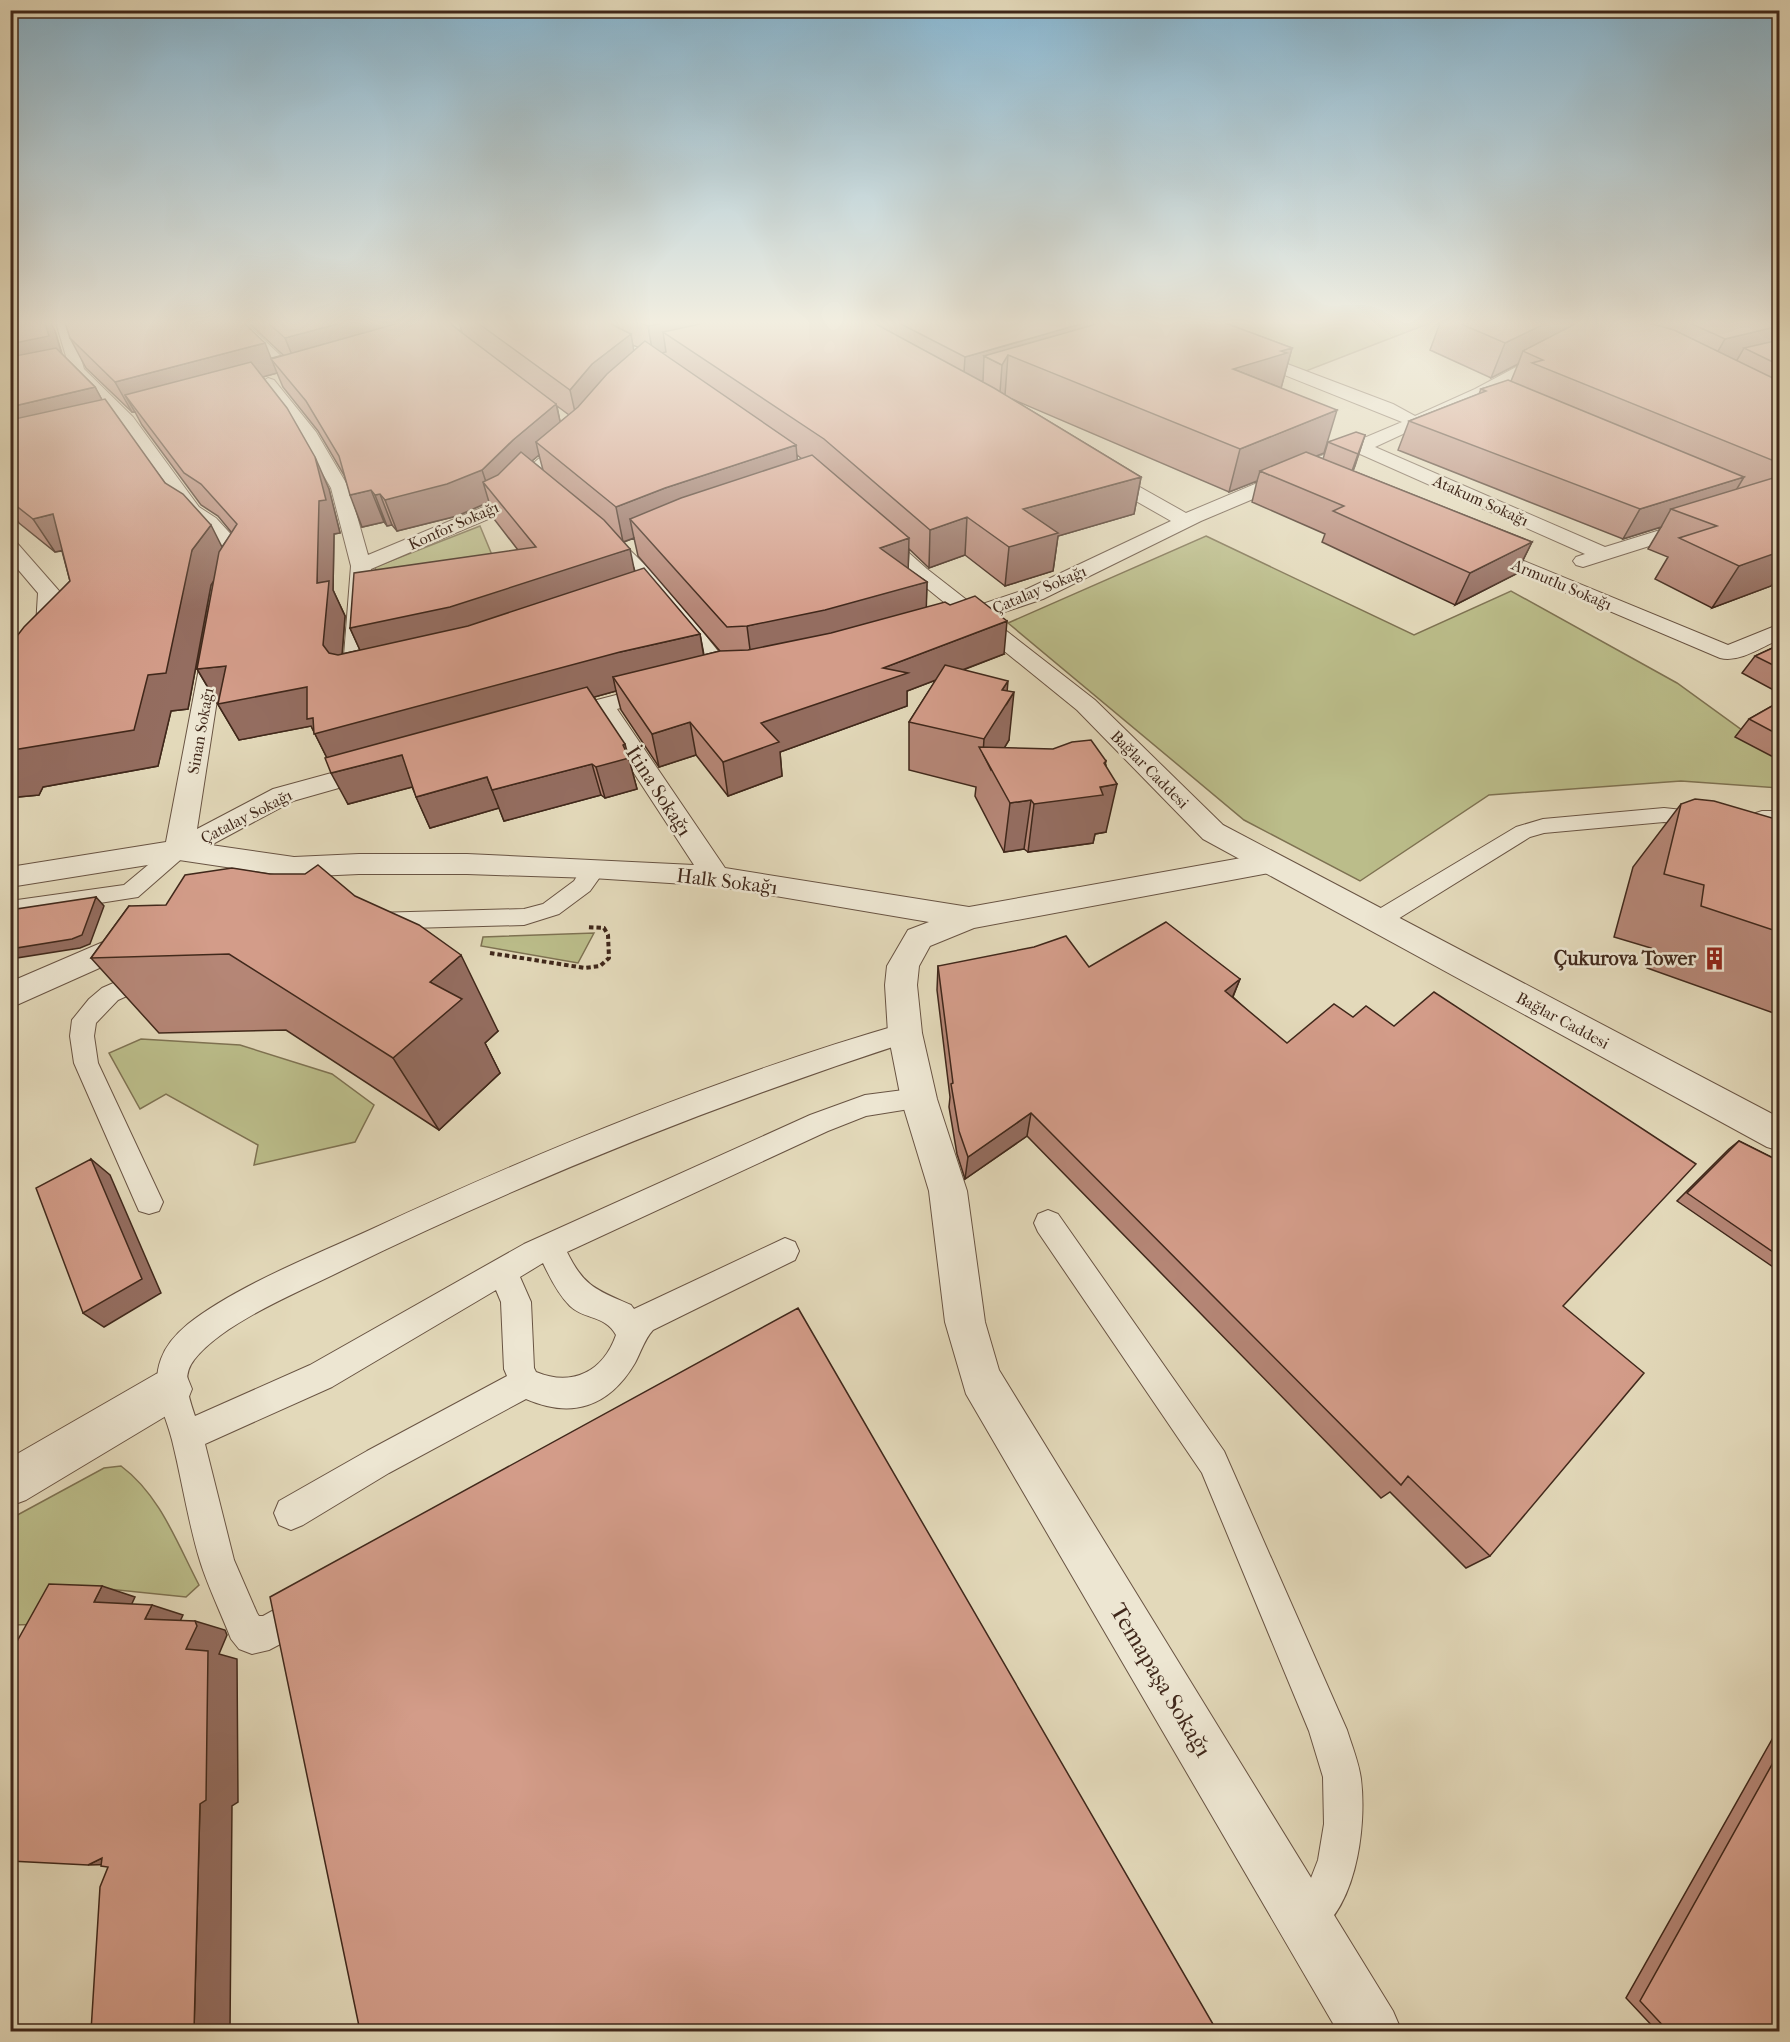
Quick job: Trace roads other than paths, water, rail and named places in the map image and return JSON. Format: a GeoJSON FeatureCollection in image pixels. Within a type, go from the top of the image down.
{"type":"FeatureCollection","features":[{"type":"Feature","properties":{"kind":"street"},"geometry":{"type":"LineString","coordinates":[[123,418],[192,511],[209,522],[242,558],[224,585],[222,596]]}},
{"type":"Feature","properties":{"kind":"street"},"geometry":{"type":"LineString","coordinates":[[105,428],[141,418]]}},
{"type":"Feature","properties":{"kind":"street"},"geometry":{"type":"LineString","coordinates":[[292,418],[310,436],[340,488],[361,566],[354,681],[386,674]]}},
{"type":"Feature","properties":{"kind":"street"},"geometry":{"type":"LineString","coordinates":[[1408,418],[1414,423]]}},
{"type":"Feature","properties":{"kind":"street","name":"Çatalay Sokağı"},"geometry":{"type":"LineString","coordinates":[[930,628],[974,616],[1035,594],[1186,521],[1424,418]]}},
{"type":"Feature","properties":{"kind":"street","name":"Konfor Sokağı"},"geometry":{"type":"LineString","coordinates":[[361,566],[500,507],[577,429]]}},
{"type":"Feature","properties":{"kind":"street","name":"Atakum Sokağı"},"geometry":{"type":"LineString","coordinates":[[1360,447],[1603,554]]}},
{"type":"Feature","properties":{"kind":"street"},"geometry":{"type":"LineString","coordinates":[[1084,464],[1186,521]]}},
{"type":"Feature","properties":{"kind":"street"},"geometry":{"type":"LineString","coordinates":[[1296,473],[1328,487]]}},
{"type":"Feature","properties":{"kind":"street"},"geometry":{"type":"LineString","coordinates":[[530,476],[548,492]]}},
{"type":"Feature","properties":{"kind":"street","name":"Bağlar Caddesi"},"geometry":{"type":"LineString","coordinates":[[853,514],[974,616],[1086,705],[1213,832],[1779,1136]]}},
{"type":"Feature","properties":{"kind":"street"},"geometry":{"type":"LineString","coordinates":[[1541,574],[1716,518]]}},
{"type":"Feature","properties":{"kind":"street"},"geometry":{"type":"LineString","coordinates":[[584,522],[630,549],[656,591],[704,680]]}},
{"type":"Feature","properties":{"kind":"street","name":"Armutlu Sokağı"},"geometry":{"type":"LineString","coordinates":[[1466,544],[1728,653],[1779,632]]}},
{"type":"Feature","properties":{"kind":"street"},"geometry":{"type":"LineString","coordinates":[[10,547],[49,592],[47,643],[10,699]]}},
{"type":"Feature","properties":{"kind":"street"},"geometry":{"type":"LineString","coordinates":[[635,599],[656,591]]}},
{"type":"Feature","properties":{"kind":"street","name":"Sinan Sokağı"},"geometry":{"type":"LineString","coordinates":[[179,850],[219,619]]}},
{"type":"Feature","properties":{"kind":"street"},"geometry":{"type":"LineString","coordinates":[[534,724],[704,680],[752,674]]}},
{"type":"Feature","properties":{"kind":"street","name":"İtina Sokağı"},"geometry":{"type":"LineString","coordinates":[[602,705],[716,876]]}},
{"type":"Feature","properties":{"kind":"street","name":"Çatalay Sokağı"},"geometry":{"type":"LineString","coordinates":[[10,877],[179,850],[283,795],[397,763]]}},
{"type":"Feature","properties":{"kind":"street","name":"Halk Sokağı"},"geometry":{"type":"LineString","coordinates":[[179,850],[294,867],[359,864],[592,868],[716,876],[969,918],[1269,863]]}},
{"type":"Feature","properties":{"kind":"street"},"geometry":{"type":"LineString","coordinates":[[251,887],[294,867]]}},
{"type":"Feature","properties":{"kind":"street","name":"Temapaşa Sokağı"},"geometry":{"type":"LineString","coordinates":[[969,918],[919,938],[903,966],[901,985],[905,1033],[919,1099],[948,1191],[965,1322],[981,1378],[1372,2031]]}},
{"type":"Feature","properties":{"kind":"street"},"geometry":{"type":"LineString","coordinates":[[10,996],[152,932]]}},
{"type":"Feature","properties":{"kind":"street"},"geometry":{"type":"LineString","coordinates":[[10,1484],[171,1389]]}},
{"type":"Feature","properties":{"kind":"lane"},"geometry":{"type":"LineString","coordinates":[[1377,921],[1431,890],[1500,844],[1523,832],[1543,826],[1664,815],[1712,818],[1747,826]]}},
{"type":"Feature","properties":{"kind":"lane"},"geometry":{"type":"LineString","coordinates":[[1779,818],[1753,819],[1747,826],[1748,836],[1758,847],[1779,859]]}},
{"type":"Feature","properties":{"kind":"lane"},"geometry":{"type":"LineString","coordinates":[[10,909],[130,892],[179,850]]}},
{"type":"Feature","properties":{"kind":"lane"},"geometry":{"type":"LineString","coordinates":[[350,922],[524,917],[551,909],[590,878],[592,868]]}},
{"type":"Feature","properties":{"kind":"lane"},"geometry":{"type":"LineString","coordinates":[[148,1202],[86,1063],[82,1036],[84,1020],[110,994],[173,965]]}},
{"type":"Feature","properties":{"kind":"lane"},"geometry":{"type":"LineString","coordinates":[[292,1618],[269,1632],[252,1636],[244,1626],[217,1562],[187,1436],[171,1389],[175,1361],[194,1336],[288,1284],[428,1215],[576,1151],[702,1102],[853,1048],[905,1033]]}},
{"type":"Feature","properties":{"kind":"lane"},"geometry":{"type":"LineString","coordinates":[[187,1436],[321,1376],[550,1246],[819,1123],[865,1106],[919,1099]]}},
{"type":"Feature","properties":{"kind":"lane"},"geometry":{"type":"LineString","coordinates":[[1048,1223],[1213,1462],[1328,1730],[1342,1777],[1344,1824],[1338,1860],[1325,1893],[1305,1919]]}},
{"type":"Feature","properties":{"kind":"lane"},"geometry":{"type":"LineString","coordinates":[[550,1246],[563,1274],[582,1298],[621,1315],[630,1331]]}},
{"type":"Feature","properties":{"kind":"lane"},"geometry":{"type":"LineString","coordinates":[[503,1271],[516,1302],[519,1369],[525,1383],[544,1393],[582,1393],[604,1380],[618,1364],[627,1347],[630,1331],[642,1320],[785,1251]]}},
{"type":"Feature","properties":{"kind":"lane"},"geometry":{"type":"LineString","coordinates":[[291,1513],[378,1462],[525,1383]]}},
{"type":"Feature","properties":{"kind":"place","name":"Çukurova Tower"},"geometry":{"type":"Point","coordinates":[1714,958]}}]}
